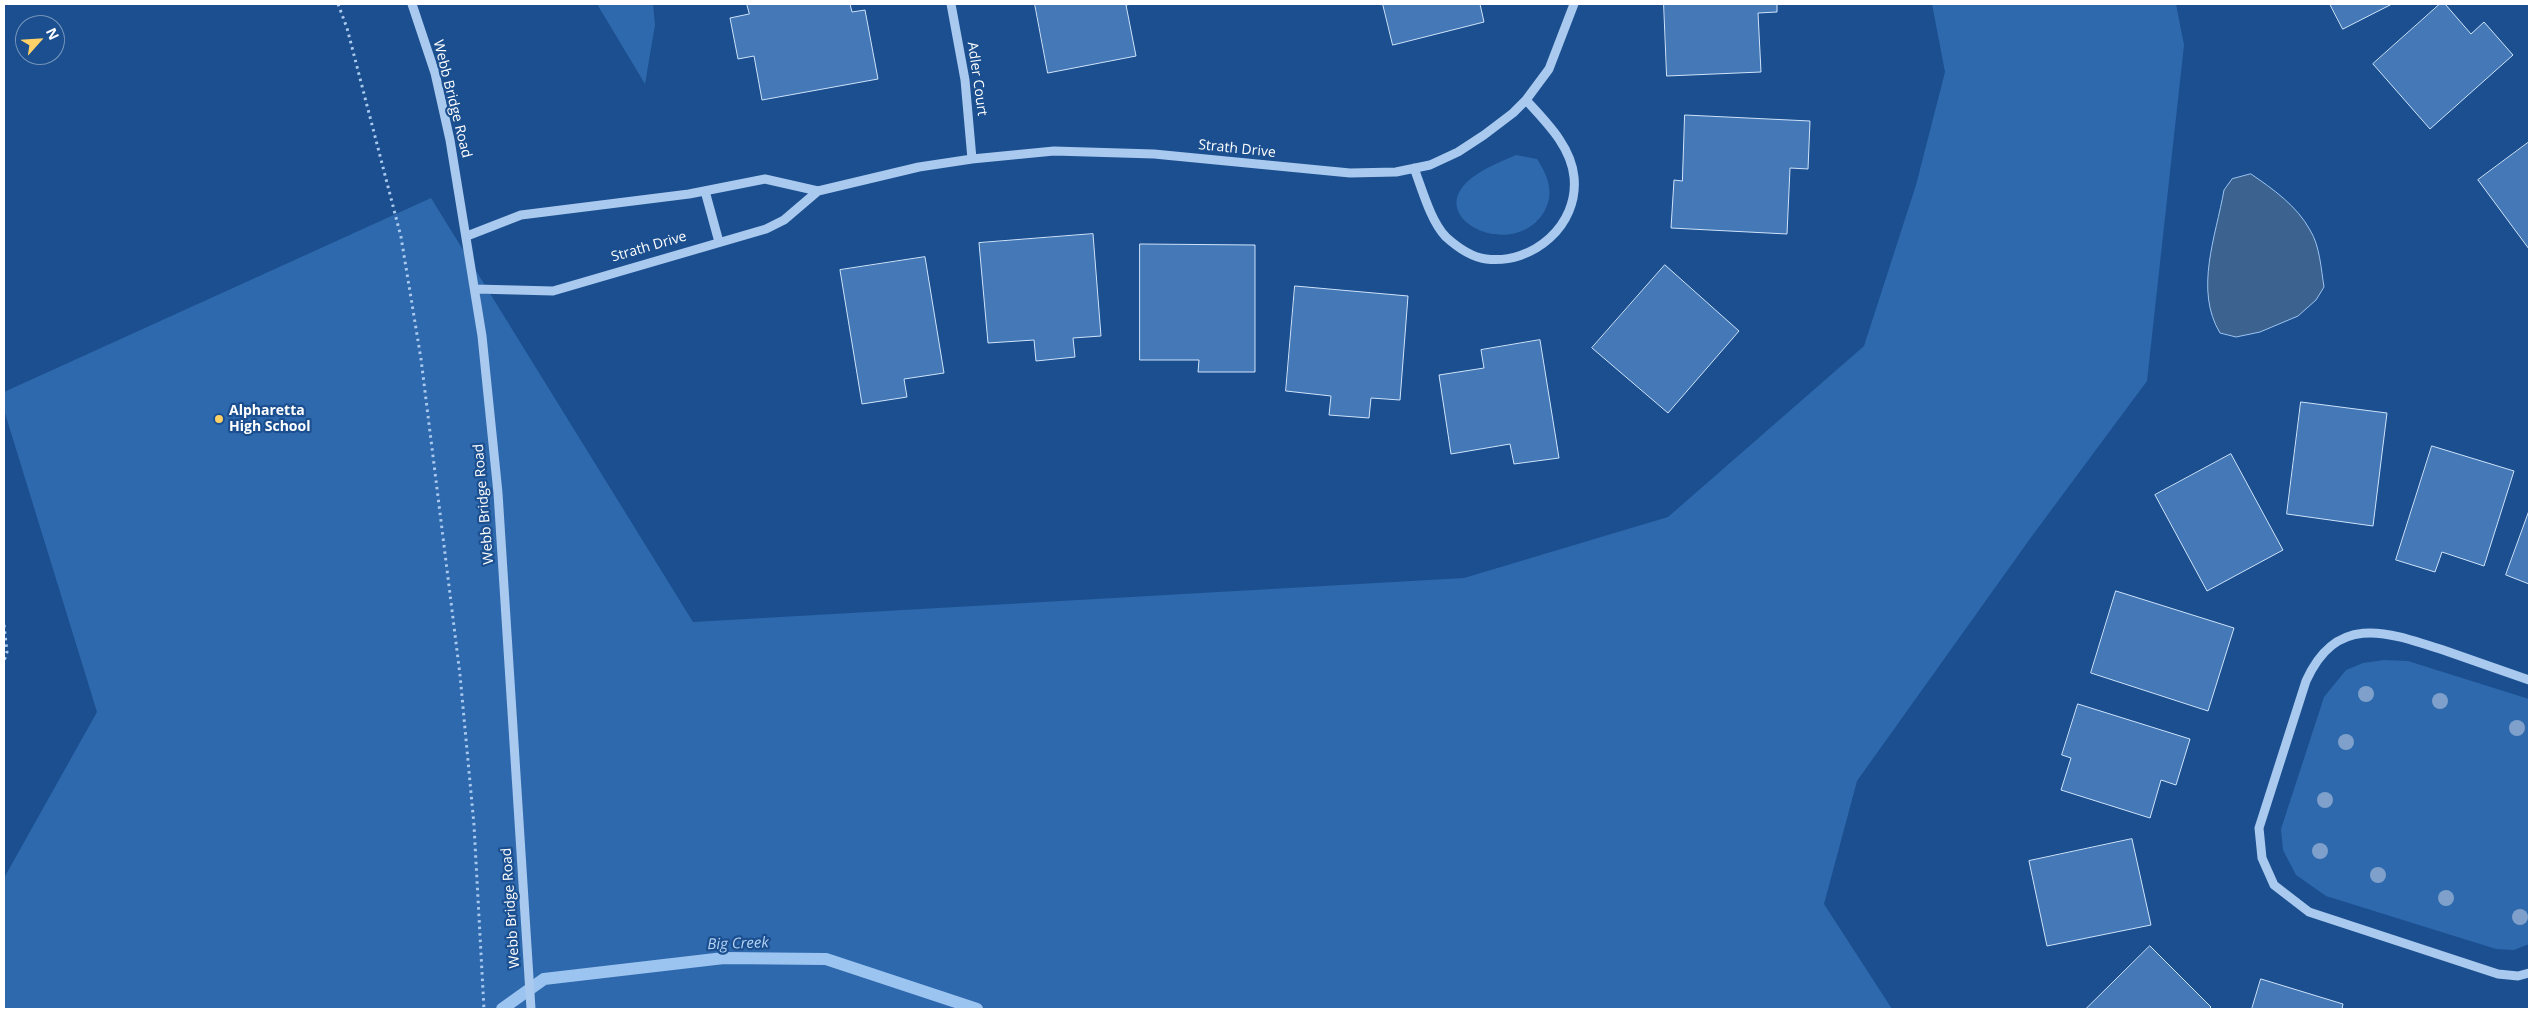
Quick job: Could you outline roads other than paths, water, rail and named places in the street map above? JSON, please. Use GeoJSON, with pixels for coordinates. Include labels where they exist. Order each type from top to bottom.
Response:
{"type":"FeatureCollection","features":[{"type":"Feature","properties":{"kind":"street","name":"Webb Bridge Road"},"geometry":{"type":"LineString","coordinates":[[412,4],[435,73],[450,140],[476,289],[498,493],[531,1009]]}},
{"type":"Feature","properties":{"kind":"street","name":"Adler Court"},"geometry":{"type":"LineString","coordinates":[[951,4],[964,80],[972,159]]}},
{"type":"Feature","properties":{"kind":"street","name":"Strath Drive"},"geometry":{"type":"LineString","coordinates":[[468,236],[520,215],[705,191],[765,179],[818,191],[919,167],[972,159],[1054,151],[1154,154],[1350,173],[1396,172],[1430,165],[1458,152],[1513,113],[1526,100],[1549,69],[1574,4]]}},
{"type":"Feature","properties":{"kind":"street"},"geometry":{"type":"LineString","coordinates":[[1414,168],[1429,208],[1445,235],[1464,251],[1485,259],[1505,259],[1526,254],[1546,242],[1560,228],[1569,211],[1574,176],[1560,140],[1526,100]]}},
{"type":"Feature","properties":{"kind":"street"},"geometry":{"type":"LineString","coordinates":[[705,191],[719,242]]}},
{"type":"Feature","properties":{"kind":"street","name":"Strath Drive"},"geometry":{"type":"LineString","coordinates":[[476,289],[553,290],[757,232],[784,220],[818,191]]}},
{"type":"Feature","properties":{"kind":"street"},"geometry":{"type":"LineString","coordinates":[[2529,680],[2408,638],[2383,632],[2358,633],[2341,639],[2314,664],[2306,682],[2259,828],[2262,858],[2274,885],[2309,912],[2498,974],[2518,976],[2529,973]]}},
{"type":"Feature","properties":{"kind":"waterway","name":"Big Creek"},"geometry":{"type":"LineString","coordinates":[[502,1009],[544,979],[724,958],[826,959],[977,1009]]}},
{"type":"Feature","properties":{"kind":"place","name":"Alpharetta High School"},"geometry":{"type":"Point","coordinates":[219,419]}}]}
